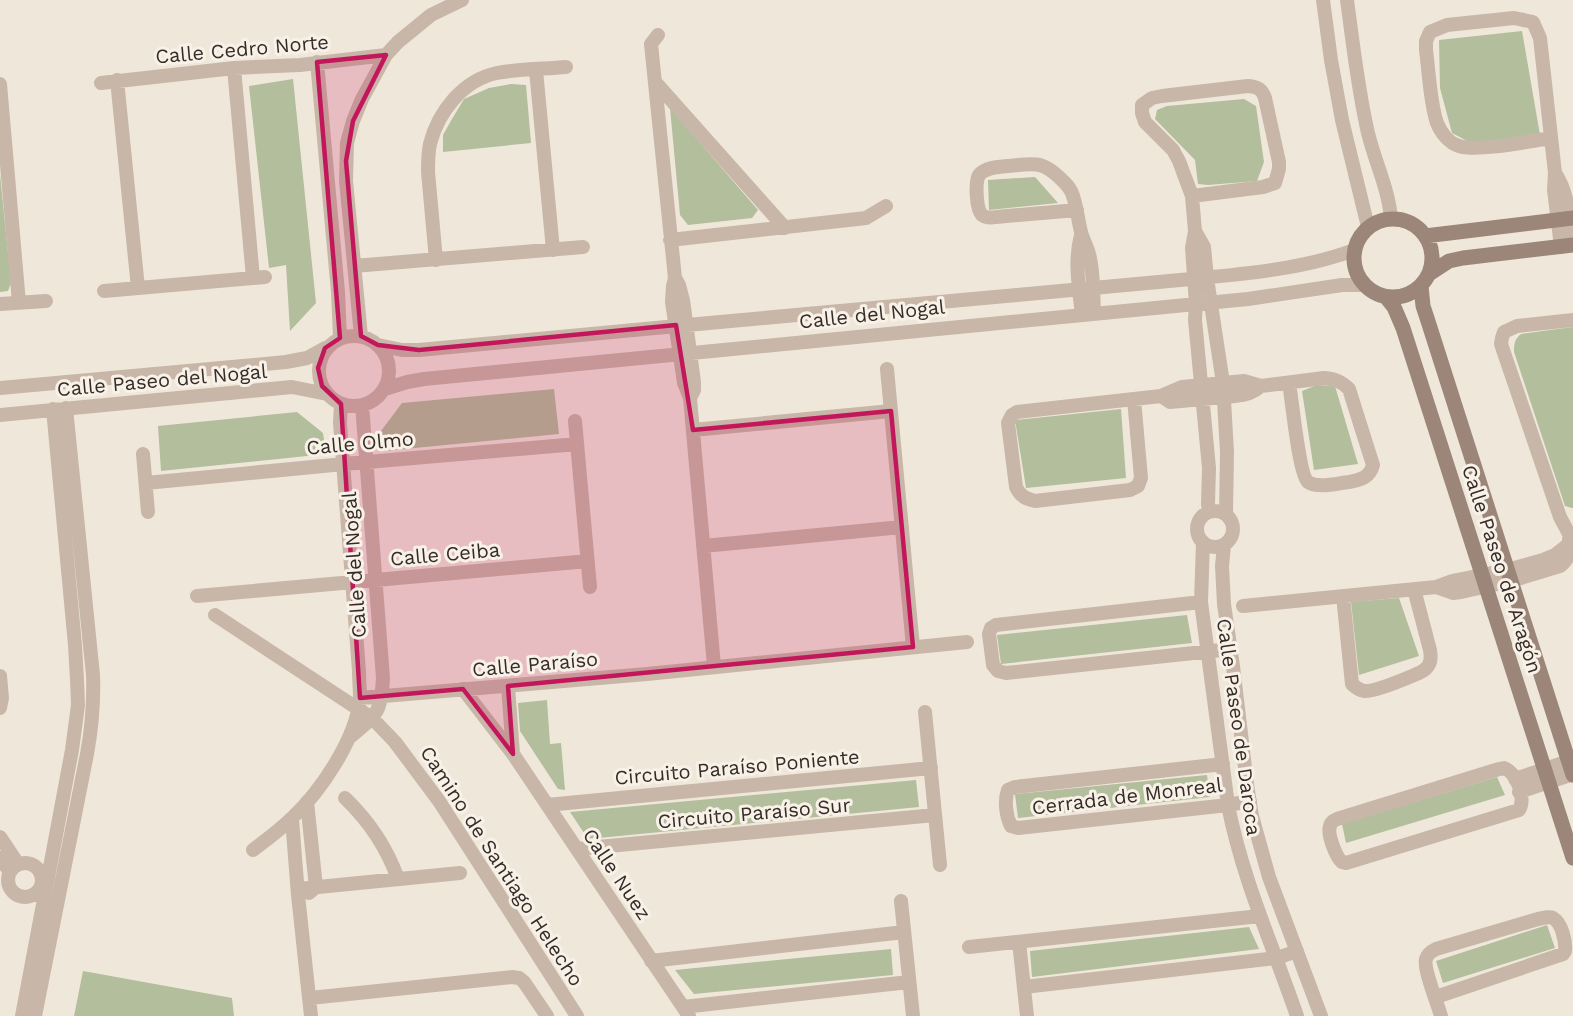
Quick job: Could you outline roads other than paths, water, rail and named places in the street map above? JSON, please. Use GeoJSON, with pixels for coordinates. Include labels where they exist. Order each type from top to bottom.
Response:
{"type":"FeatureCollection","features":[{"type":"Feature","properties":{"kind":"street"},"geometry":{"type":"LineString","coordinates":[[361,336],[345,181],[347,143],[353,122],[362,99],[386,55],[431,15],[462,0]]}},
{"type":"Feature","properties":{"kind":"street"},"geometry":{"type":"LineString","coordinates":[[1323,0],[1342,120],[1368,227]]}},
{"type":"Feature","properties":{"kind":"street"},"geometry":{"type":"LineString","coordinates":[[1347,0],[1368,133],[1390,204],[1391,219]]}},
{"type":"Feature","properties":{"kind":"street"},"geometry":{"type":"LineString","coordinates":[[1425,280],[1432,261],[1431,248],[1425,236],[1416,226],[1404,220],[1379,221],[1368,227],[1359,237],[1354,250],[1353,263],[1357,275],[1374,293],[1386,297],[1398,297],[1410,293],[1449,261],[1569,246],[1564,188],[1555,173],[1540,38],[1533,22],[1514,18],[1503,19],[1447,25],[1430,32],[1426,41],[1426,50],[1433,106],[1442,133],[1449,140],[1458,146],[1479,147],[1551,138]]}},
{"type":"Feature","properties":{"kind":"street"},"geometry":{"type":"LineString","coordinates":[[658,35],[651,44],[670,240],[675,278],[682,292],[684,383],[690,398],[714,666]]}},
{"type":"Feature","properties":{"kind":"street","name":"Calle Cedro Norte"},"geometry":{"type":"LineString","coordinates":[[101,83],[234,68],[300,65],[386,55]]}},
{"type":"Feature","properties":{"kind":"street"},"geometry":{"type":"LineString","coordinates":[[317,62],[338,292],[340,338]]}},
{"type":"Feature","properties":{"kind":"street"},"geometry":{"type":"LineString","coordinates":[[436,260],[428,158],[435,128],[444,111],[467,87],[497,73],[566,67]]}},
{"type":"Feature","properties":{"kind":"street"},"geometry":{"type":"LineString","coordinates":[[104,291],[259,277],[234,68]]}},
{"type":"Feature","properties":{"kind":"street"},"geometry":{"type":"LineString","coordinates":[[536,70],[553,250]]}},
{"type":"Feature","properties":{"kind":"street"},"geometry":{"type":"LineString","coordinates":[[117,80],[138,288]]}},
{"type":"Feature","properties":{"kind":"street"},"geometry":{"type":"LineString","coordinates":[[656,83],[785,228]]}},
{"type":"Feature","properties":{"kind":"street"},"geometry":{"type":"LineString","coordinates":[[0,84],[20,303]]}},
{"type":"Feature","properties":{"kind":"street"},"geometry":{"type":"LineString","coordinates":[[1191,196],[1263,187],[1275,183],[1280,170],[1279,162],[1263,92],[1259,88],[1248,86],[1162,96],[1152,98],[1142,105],[1145,122],[1173,150],[1179,161],[1191,196],[1195,231],[1204,247],[1195,320],[1209,468],[1209,512]]}},
{"type":"Feature","properties":{"kind":"street"},"geometry":{"type":"LineString","coordinates":[[1077,210],[986,217],[979,210],[976,183],[981,173],[988,169],[1039,164],[1051,170],[1070,189],[1077,210],[1082,235],[1089,253],[1086,290],[1088,314]]}},
{"type":"Feature","properties":{"kind":"street"},"geometry":{"type":"LineString","coordinates":[[670,240],[866,218],[886,206]]}},
{"type":"Feature","properties":{"kind":"street"},"geometry":{"type":"LineString","coordinates":[[1425,236],[1566,219]]}},
{"type":"Feature","properties":{"kind":"street"},"geometry":{"type":"LineString","coordinates":[[354,266],[583,247]]}},
{"type":"Feature","properties":{"kind":"street","name":"Calle del Nogal"},"geometry":{"type":"LineString","coordinates":[[378,345],[402,350],[419,350],[1086,290],[1309,263],[1354,250]]}},
{"type":"Feature","properties":{"kind":"street"},"geometry":{"type":"LineString","coordinates":[[1200,278],[1210,302],[1223,390],[1227,452],[1226,515]]}},
{"type":"Feature","properties":{"kind":"street","name":"Calle Paseo de Aragón"},"geometry":{"type":"LineString","coordinates":[[1425,280],[1423,306],[1572,770]]}},
{"type":"Feature","properties":{"kind":"street","name":"Calle del Nogal"},"geometry":{"type":"LineString","coordinates":[[385,389],[424,379],[1248,299],[1342,285],[1364,285]]}},
{"type":"Feature","properties":{"kind":"street","name":"Calle Paseo de Aragón"},"geometry":{"type":"LineString","coordinates":[[1386,297],[1394,307],[1403,328],[1573,858]]}},
{"type":"Feature","properties":{"kind":"street"},"geometry":{"type":"LineString","coordinates":[[0,304],[46,301]]}},
{"type":"Feature","properties":{"kind":"street"},"geometry":{"type":"LineString","coordinates":[[1243,606],[1436,587],[1452,581],[1484,581],[1560,566],[1565,562],[1570,555],[1570,534],[1560,517],[1502,344],[1502,338],[1504,332],[1517,326],[1573,320]]}},
{"type":"Feature","properties":{"kind":"street"},"geometry":{"type":"LineString","coordinates":[[350,335],[361,336],[372,340],[385,355],[388,377],[385,389],[379,397],[362,405],[348,406],[327,394],[322,386],[318,368],[325,348],[340,338],[350,335]]}},
{"type":"Feature","properties":{"kind":"street","name":"Calle Paseo del Nogal"},"geometry":{"type":"LineString","coordinates":[[0,388],[286,362],[307,358],[325,348]]}},
{"type":"Feature","properties":{"kind":"street"},"geometry":{"type":"LineString","coordinates":[[887,369],[913,647]]}},
{"type":"Feature","properties":{"kind":"street"},"geometry":{"type":"LineString","coordinates":[[1134,399],[1141,478],[1138,486],[1130,490],[1035,501],[1018,493],[1008,423],[1012,415],[1023,410],[1161,396],[1182,387],[1202,392],[1223,390],[1245,395],[1256,391],[1261,386],[1333,378],[1349,389],[1373,465],[1368,476],[1354,481],[1322,485],[1314,485],[1304,478],[1290,383]]}},
{"type":"Feature","properties":{"kind":"street","name":"Calle Paseo del Nogal"},"geometry":{"type":"LineString","coordinates":[[0,415],[292,387],[327,394]]}},
{"type":"Feature","properties":{"kind":"street","name":"Calle del Nogal"},"geometry":{"type":"LineString","coordinates":[[341,404],[340,423],[359,671],[359,704]]}},
{"type":"Feature","properties":{"kind":"street","name":"Calle del Nogal"},"geometry":{"type":"LineString","coordinates":[[362,405],[382,669],[382,696],[376,714],[372,718]]}},
{"type":"Feature","properties":{"kind":"street"},"geometry":{"type":"LineString","coordinates":[[35,1016],[71,838],[92,726],[94,702],[93,675],[79,606],[60,409]]}},
{"type":"Feature","properties":{"kind":"street"},"geometry":{"type":"LineString","coordinates":[[693,430],[891,411]]}},
{"type":"Feature","properties":{"kind":"street"},"geometry":{"type":"LineString","coordinates":[[575,421],[590,586]]}},
{"type":"Feature","properties":{"kind":"street","name":"Calle Olmo"},"geometry":{"type":"LineString","coordinates":[[146,483],[577,444]]}},
{"type":"Feature","properties":{"kind":"street"},"geometry":{"type":"LineString","coordinates":[[144,454],[148,512]]}},
{"type":"Feature","properties":{"kind":"street"},"geometry":{"type":"LineString","coordinates":[[1209,512],[1221,512],[1226,515],[1233,525],[1232,536],[1224,545],[1213,547],[1203,542],[1199,537],[1200,520],[1209,512]]}},
{"type":"Feature","properties":{"kind":"street"},"geometry":{"type":"LineString","coordinates":[[703,546],[902,527]]}},
{"type":"Feature","properties":{"kind":"street","name":"Calle Paseo de Daroca"},"geometry":{"type":"LineString","coordinates":[[1203,542],[1202,602],[1228,805],[1243,868],[1297,1016]]}},
{"type":"Feature","properties":{"kind":"street","name":"Calle Paseo de Daroca"},"geometry":{"type":"LineString","coordinates":[[1224,545],[1222,566],[1224,604],[1250,801],[1264,862],[1321,1016]]}},
{"type":"Feature","properties":{"kind":"street","name":"Calle Ceiba"},"geometry":{"type":"LineString","coordinates":[[198,596],[588,561]]}},
{"type":"Feature","properties":{"kind":"street"},"geometry":{"type":"LineString","coordinates":[[1342,596],[1352,684],[1363,691],[1372,690],[1419,673],[1430,665],[1432,659],[1414,589]]}},
{"type":"Feature","properties":{"kind":"street"},"geometry":{"type":"LineString","coordinates":[[1202,602],[996,625],[991,628],[989,634],[993,665],[998,671],[1006,673],[1230,649]]}},
{"type":"Feature","properties":{"kind":"street"},"geometry":{"type":"LineString","coordinates":[[22,1016],[72,750],[78,705],[75,645],[79,606]]}},
{"type":"Feature","properties":{"kind":"street","name":"Camino de Santiago Helecho"},"geometry":{"type":"LineString","coordinates":[[215,615],[359,704],[406,755],[439,801],[577,1016]]}},
{"type":"Feature","properties":{"kind":"street","name":"Calle Paraíso"},"geometry":{"type":"LineString","coordinates":[[359,704],[382,696],[647,674],[967,642]]}},
{"type":"Feature","properties":{"kind":"street"},"geometry":{"type":"LineString","coordinates":[[0,676],[2,698],[0,708]]}},
{"type":"Feature","properties":{"kind":"street","name":"Calle Nuez"},"geometry":{"type":"LineString","coordinates":[[507,686],[513,754]]}},
{"type":"Feature","properties":{"kind":"street","name":"Calle Nuez"},"geometry":{"type":"LineString","coordinates":[[463,689],[513,754],[686,1012]]}},
{"type":"Feature","properties":{"kind":"street"},"geometry":{"type":"LineString","coordinates":[[252,850],[292,819],[324,780],[349,738],[359,704]]}},
{"type":"Feature","properties":{"kind":"street"},"geometry":{"type":"LineString","coordinates":[[925,712],[940,865]]}},
{"type":"Feature","properties":{"kind":"street"},"geometry":{"type":"LineString","coordinates":[[349,738],[372,718]]}},
{"type":"Feature","properties":{"kind":"street","name":"Cerrada de Monreal"},"geometry":{"type":"LineString","coordinates":[[1223,764],[1015,787],[1008,790],[1005,797],[1008,820],[1011,826],[1018,828],[1250,801]]}},
{"type":"Feature","properties":{"kind":"street","name":"Circuito Paraíso Poniente"},"geometry":{"type":"LineString","coordinates":[[547,805],[931,768]]}},
{"type":"Feature","properties":{"kind":"street"},"geometry":{"type":"LineString","coordinates":[[1499,769],[1512,772],[1517,785],[1522,804],[1514,812],[1346,863],[1337,856],[1329,834],[1330,825],[1337,819],[1499,769]]}},
{"type":"Feature","properties":{"kind":"street"},"geometry":{"type":"LineString","coordinates":[[1517,785],[1572,770]]}},
{"type":"Feature","properties":{"kind":"street"},"geometry":{"type":"LineString","coordinates":[[345,798],[357,810],[385,848],[398,879]]}},
{"type":"Feature","properties":{"kind":"street"},"geometry":{"type":"LineString","coordinates":[[307,802],[316,888]]}},
{"type":"Feature","properties":{"kind":"street","name":"Circuito Paraíso Sur"},"geometry":{"type":"LineString","coordinates":[[577,849],[935,815]]}},
{"type":"Feature","properties":{"kind":"street"},"geometry":{"type":"LineString","coordinates":[[292,819],[311,1016]]}},
{"type":"Feature","properties":{"kind":"street"},"geometry":{"type":"LineString","coordinates":[[0,837],[10,879]]}},
{"type":"Feature","properties":{"kind":"street"},"geometry":{"type":"LineString","coordinates":[[34,866],[71,838]]}},
{"type":"Feature","properties":{"kind":"street"},"geometry":{"type":"LineString","coordinates":[[0,858],[10,879],[21,897],[33,895],[38,891],[42,881],[39,870],[29,864],[10,879],[0,901]]}},
{"type":"Feature","properties":{"kind":"street"},"geometry":{"type":"LineString","coordinates":[[1243,868],[1264,862]]}},
{"type":"Feature","properties":{"kind":"street"},"geometry":{"type":"LineString","coordinates":[[299,895],[316,888],[460,873]]}},
{"type":"Feature","properties":{"kind":"street"},"geometry":{"type":"LineString","coordinates":[[33,895],[52,935]]}},
{"type":"Feature","properties":{"kind":"street"},"geometry":{"type":"LineString","coordinates":[[901,901],[913,1016]]}},
{"type":"Feature","properties":{"kind":"street"},"geometry":{"type":"LineString","coordinates":[[969,947],[1260,916]]}},
{"type":"Feature","properties":{"kind":"street"},"geometry":{"type":"LineString","coordinates":[[1436,997],[1558,956],[1565,951],[1568,932],[1554,918],[1545,917],[1436,949],[1426,957],[1425,962],[1436,997],[1442,1016]]}},
{"type":"Feature","properties":{"kind":"street"},"geometry":{"type":"LineString","coordinates":[[651,961],[904,932]]}},
{"type":"Feature","properties":{"kind":"street"},"geometry":{"type":"LineString","coordinates":[[1019,942],[1027,1016]]}},
{"type":"Feature","properties":{"kind":"street"},"geometry":{"type":"LineString","coordinates":[[1024,987],[1277,958],[1297,951]]}},
{"type":"Feature","properties":{"kind":"street"},"geometry":{"type":"LineString","coordinates":[[310,998],[512,977],[524,982],[547,1016]]}},
{"type":"Feature","properties":{"kind":"street"},"geometry":{"type":"LineString","coordinates":[[686,1012],[909,982]]}}]}
